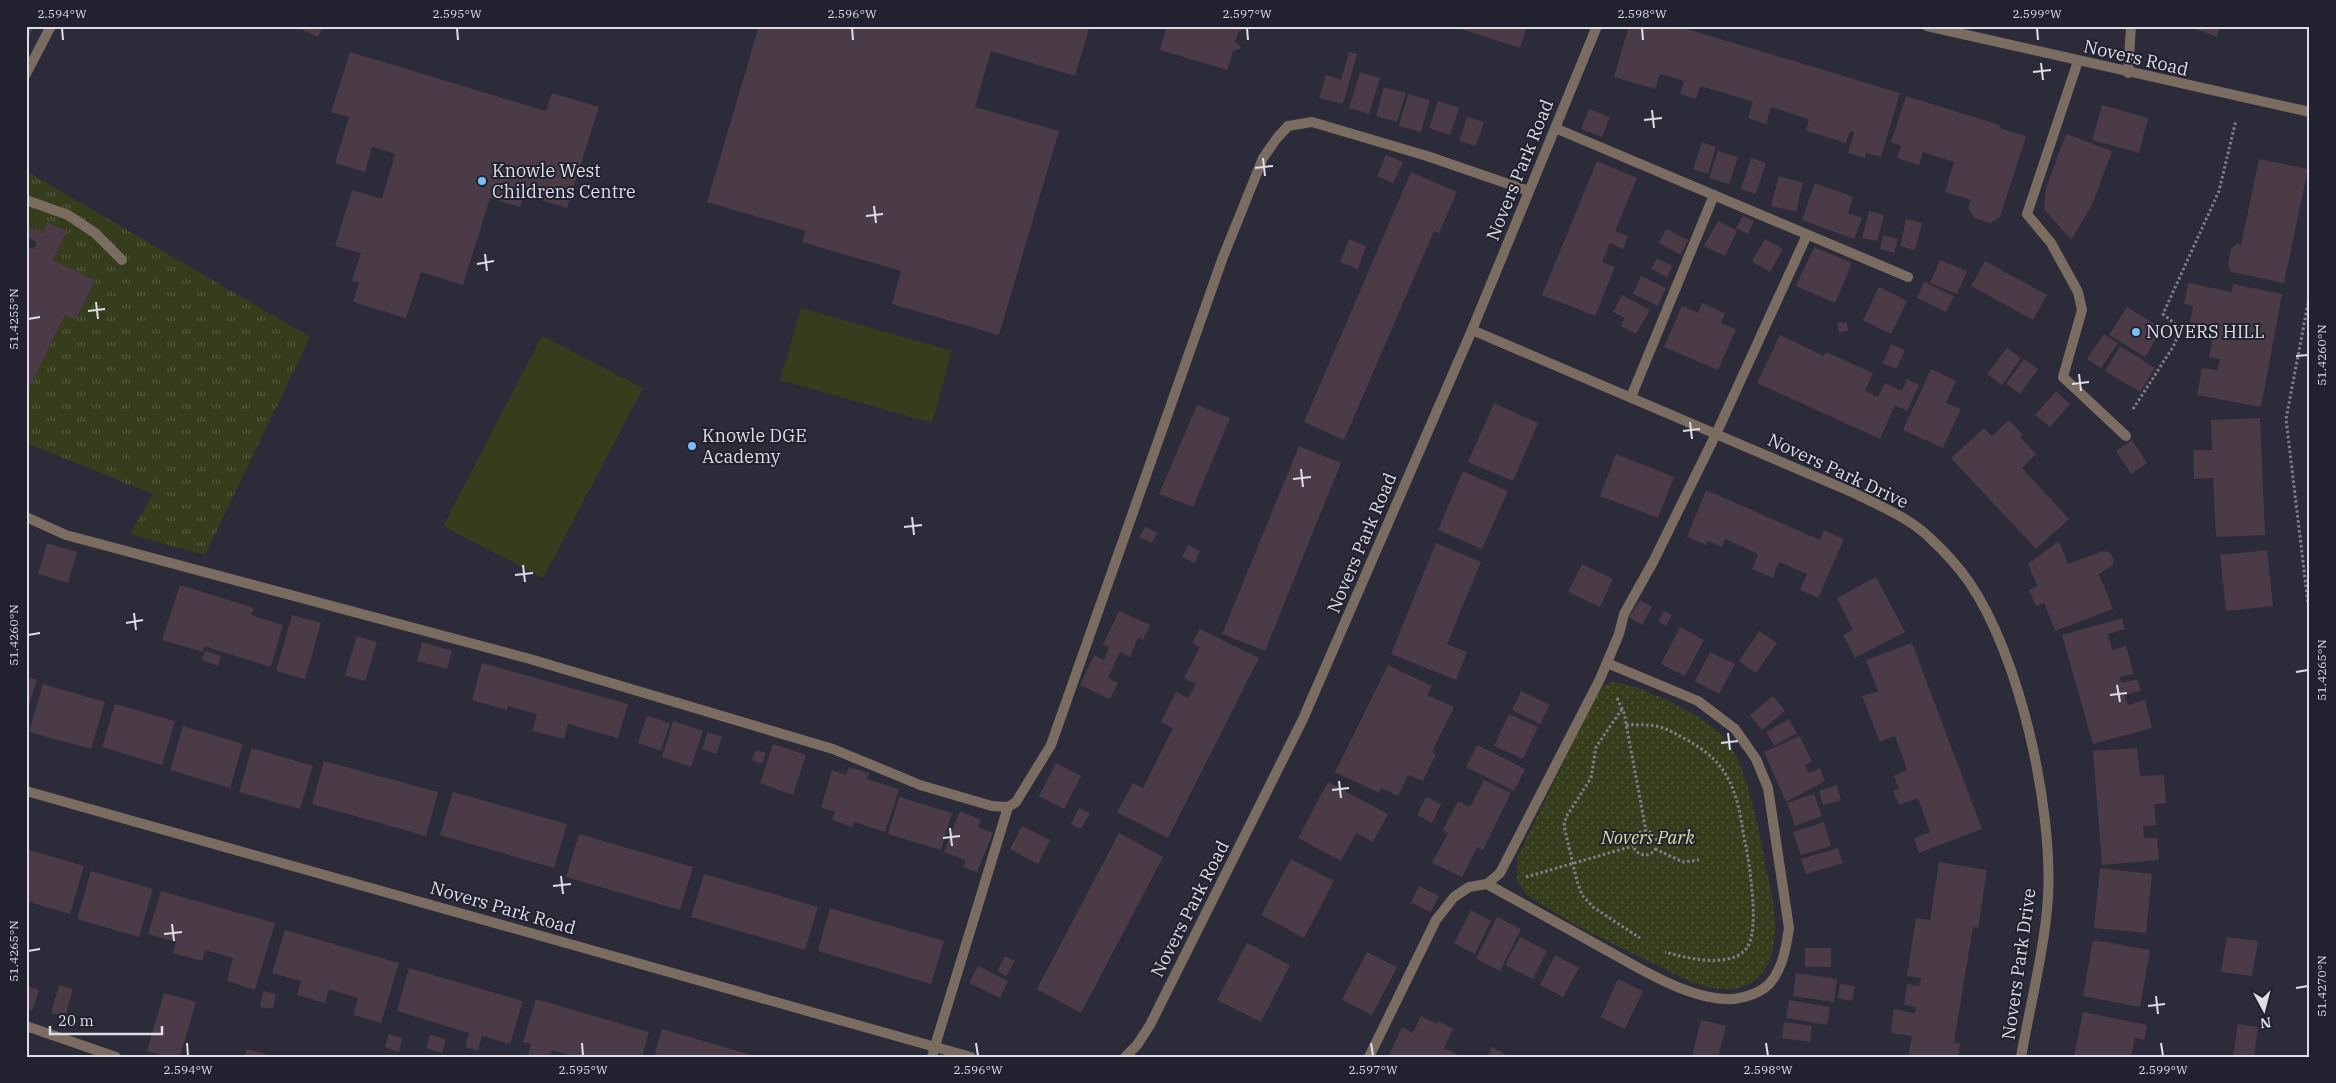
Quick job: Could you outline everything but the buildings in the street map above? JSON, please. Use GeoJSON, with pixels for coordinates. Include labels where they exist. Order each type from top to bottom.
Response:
{"type":"FeatureCollection","features":[{"type":"Feature","properties":{"kind":"street"},"geometry":{"type":"LineString","coordinates":[[26,74],[51,26]]}},
{"type":"Feature","properties":{"kind":"street","name":"Novers Park Road"},"geometry":{"type":"LineString","coordinates":[[1125,1057],[1137,1045],[1150,1025],[1303,719],[1472,330],[1597,26]]}},
{"type":"Feature","properties":{"kind":"street","name":"Novers Road"},"geometry":{"type":"LineString","coordinates":[[1927,26],[2128,73],[2310,112]]}},
{"type":"Feature","properties":{"kind":"street"},"geometry":{"type":"LineString","coordinates":[[2128,73],[2131,26]]}},
{"type":"Feature","properties":{"kind":"street"},"geometry":{"type":"LineString","coordinates":[[2078,61],[2027,214],[2051,243],[2078,292],[2082,310],[2063,376],[2123,433]]}},
{"type":"Feature","properties":{"kind":"street"},"geometry":{"type":"LineString","coordinates":[[26,517],[66,534],[577,673],[833,749],[920,785],[992,806],[1008,807],[1016,802],[1050,745],[1223,257],[1263,158],[1277,138],[1288,126],[1312,122],[1427,156],[1529,191]]}},
{"type":"Feature","properties":{"kind":"street"},"geometry":{"type":"LineString","coordinates":[[1555,128],[1908,277]]}},
{"type":"Feature","properties":{"kind":"street"},"geometry":{"type":"LineString","coordinates":[[1632,397],[1714,195]]}},
{"type":"Feature","properties":{"kind":"street"},"geometry":{"type":"LineString","coordinates":[[26,200],[68,215],[95,233],[122,260]]}},
{"type":"Feature","properties":{"kind":"street"},"geometry":{"type":"LineString","coordinates":[[1489,885],[1500,873],[1600,679],[1624,614],[1653,562],[1716,434],[1807,235]]}},
{"type":"Feature","properties":{"kind":"street","name":"Novers Park Drive"},"geometry":{"type":"LineString","coordinates":[[1472,330],[1854,492],[1909,522],[1930,538],[1949,557],[1969,582],[1991,622],[2023,710],[2040,786],[2047,844],[2048,896],[2021,1057]]}},
{"type":"Feature","properties":{"kind":"street"},"geometry":{"type":"LineString","coordinates":[[1369,1057],[1436,920],[1454,897],[1469,887],[1489,885],[1665,982],[1690,990],[1727,1000],[1747,996],[1763,989],[1775,976],[1786,949],[1789,928],[1768,788],[1756,759],[1735,729],[1698,701],[1607,663]]}},
{"type":"Feature","properties":{"kind":"street","name":"Novers Park Road"},"geometry":{"type":"LineString","coordinates":[[26,791],[933,1052],[971,1057]]}},
{"type":"Feature","properties":{"kind":"street"},"geometry":{"type":"LineString","coordinates":[[933,1052],[1008,807]]}},
{"type":"Feature","properties":{"kind":"street"},"geometry":{"type":"LineString","coordinates":[[26,1026],[116,1057]]}},
{"type":"Feature","properties":{"kind":"path"},"geometry":{"type":"LineString","coordinates":[[2123,433],[2181,329],[2163,314],[2219,190],[2242,98]]}},
{"type":"Feature","properties":{"kind":"path"},"geometry":{"type":"LineString","coordinates":[[2309,612],[2286,419],[2310,293]]}},
{"type":"Feature","properties":{"kind":"path"},"geometry":{"type":"LineString","coordinates":[[1600,679],[1618,699],[1622,709],[1646,831]]}},
{"type":"Feature","properties":{"kind":"path"},"geometry":{"type":"LineString","coordinates":[[1622,709],[1596,747],[1588,784],[1565,820],[1564,830],[1578,886],[1587,902],[1643,939]]}},
{"type":"Feature","properties":{"kind":"path"},"geometry":{"type":"LineString","coordinates":[[1626,725],[1662,726],[1701,748],[1717,761],[1736,794],[1751,876],[1752,930],[1749,944],[1742,953],[1723,960],[1690,959],[1658,948]]}},
{"type":"Feature","properties":{"kind":"path"},"geometry":{"type":"LineString","coordinates":[[1646,831],[1653,833],[1657,840],[1655,849],[1652,853],[1645,856],[1638,853],[1633,846],[1634,839],[1638,833],[1646,831]]}},
{"type":"Feature","properties":{"kind":"path"},"geometry":{"type":"LineString","coordinates":[[1489,885],[1633,846]]}},
{"type":"Feature","properties":{"kind":"path"},"geometry":{"type":"LineString","coordinates":[[1655,849],[1682,862],[1699,860]]}},
{"type":"Feature","properties":{"kind":"green space"},"geometry":{"type":"Polygon","coordinates":[[[26,171],[310,337],[205,555],[130,534],[153,494],[26,443],[26,395],[65,315],[76,320],[95,280],[53,260],[66,231],[48,222],[42,233],[26,225],[26,171]]]}},
{"type":"Feature","properties":{"kind":"green space"},"geometry":{"type":"Polygon","coordinates":[[[801,308],[952,351],[932,423],[780,380],[801,308]]]}},
{"type":"Feature","properties":{"kind":"green space"},"geometry":{"type":"Polygon","coordinates":[[[542,336],[643,388],[543,578],[443,526],[542,336]]]}},
{"type":"Feature","properties":{"kind":"green space","name":"Novers Park"},"geometry":{"type":"Polygon","coordinates":[[[1612,682],[1639,688],[1672,703],[1704,721],[1725,738],[1739,763],[1750,795],[1758,828],[1775,915],[1775,935],[1772,953],[1766,968],[1758,978],[1747,985],[1735,989],[1721,989],[1689,981],[1577,926],[1527,895],[1517,881],[1518,856],[1597,693],[1603,686],[1612,682]]]}},
{"type":"Feature","properties":{"kind":"place","name":"Knowle West Childrens Centre"},"geometry":{"type":"Point","coordinates":[482,181]}},
{"type":"Feature","properties":{"kind":"place","name":"NOVERS HILL"},"geometry":{"type":"Point","coordinates":[2136,332]}},
{"type":"Feature","properties":{"kind":"place","name":"Knowle DGE Academy"},"geometry":{"type":"Point","coordinates":[692,446]}}]}
